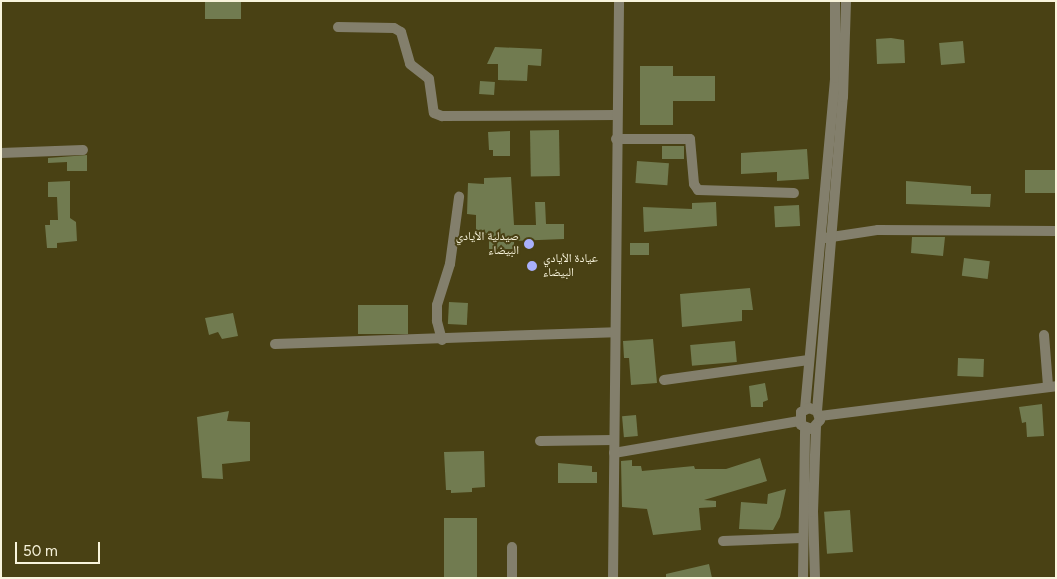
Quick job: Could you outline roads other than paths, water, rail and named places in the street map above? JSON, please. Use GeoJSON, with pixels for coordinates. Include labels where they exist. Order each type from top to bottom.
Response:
{"type":"FeatureCollection","features":[{"type":"Feature","properties":{"kind":"street"},"geometry":{"type":"LineString","coordinates":[[613,578],[616,115],[619,1]]}},
{"type":"Feature","properties":{"kind":"street"},"geometry":{"type":"LineString","coordinates":[[815,578],[816,427],[835,78],[834,1]]}},
{"type":"Feature","properties":{"kind":"street"},"geometry":{"type":"LineString","coordinates":[[803,578],[801,538],[802,424],[826,238],[848,35],[846,1]]}},
{"type":"Feature","properties":{"kind":"street"},"geometry":{"type":"LineString","coordinates":[[338,27],[394,28],[401,32],[410,64],[429,79],[434,113],[442,116],[616,115]]}},
{"type":"Feature","properties":{"kind":"street"},"geometry":{"type":"LineString","coordinates":[[616,139],[690,139],[694,184],[698,190],[794,193]]}},
{"type":"Feature","properties":{"kind":"street"},"geometry":{"type":"LineString","coordinates":[[1,153],[83,150]]}},
{"type":"Feature","properties":{"kind":"street"},"geometry":{"type":"LineString","coordinates":[[442,340],[437,321],[437,304],[450,264],[458,197]]}},
{"type":"Feature","properties":{"kind":"street"},"geometry":{"type":"LineString","coordinates":[[826,238],[878,230],[1056,231]]}},
{"type":"Feature","properties":{"kind":"street"},"geometry":{"type":"LineString","coordinates":[[276,344],[442,340],[615,332]]}},
{"type":"Feature","properties":{"kind":"street"},"geometry":{"type":"LineString","coordinates":[[805,409],[818,413],[1052,386],[1044,335]]}},
{"type":"Feature","properties":{"kind":"street"},"geometry":{"type":"LineString","coordinates":[[664,380],[809,360]]}},
{"type":"Feature","properties":{"kind":"street"},"geometry":{"type":"LineString","coordinates":[[614,454],[802,424],[816,427]]}},
{"type":"Feature","properties":{"kind":"street"},"geometry":{"type":"LineString","coordinates":[[540,441],[613,440]]}},
{"type":"Feature","properties":{"kind":"street"},"geometry":{"type":"LineString","coordinates":[[723,541],[801,538]]}},
{"type":"Feature","properties":{"kind":"street"},"geometry":{"type":"LineString","coordinates":[[512,547],[512,578]]}},
{"type":"Feature","properties":{"kind":"street"},"geometry":{"type":"LineString","coordinates":[[802,566],[814,565]]}},
{"type":"Feature","properties":{"kind":"place","name":"صيدلية الأيادي البيضاء"},"geometry":{"type":"Point","coordinates":[529,244]}},
{"type":"Feature","properties":{"kind":"place","name":"عيادة الأيادي البيضاء"},"geometry":{"type":"Point","coordinates":[532,266]}}]}
